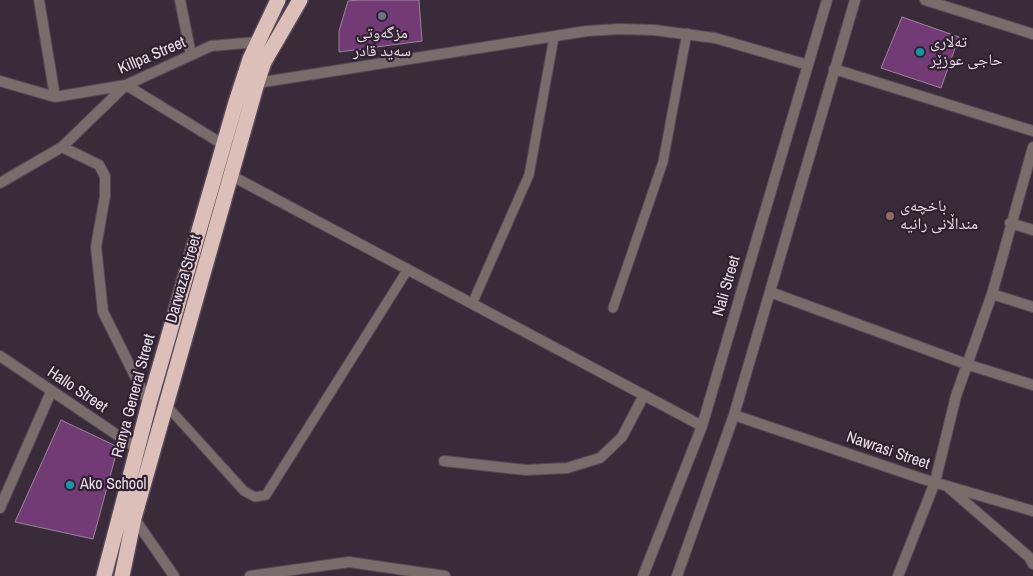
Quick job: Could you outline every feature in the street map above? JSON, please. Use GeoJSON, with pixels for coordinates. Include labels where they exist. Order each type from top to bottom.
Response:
{"type":"FeatureCollection","features":[{"type":"Feature","properties":{"kind":"highway","name":"Ranya General Street"},"geometry":{"type":"LineString","coordinates":[[104,576],[149,404],[244,76],[257,42],[278,0]]}},
{"type":"Feature","properties":{"kind":"highway","name":"Darwaza Street"},"geometry":{"type":"LineString","coordinates":[[122,576],[134,518],[257,83],[264,62],[300,0]]}},
{"type":"Feature","properties":{"kind":"street"},"geometry":{"type":"LineString","coordinates":[[39,0],[55,97]]}},
{"type":"Feature","properties":{"kind":"street"},"geometry":{"type":"LineString","coordinates":[[180,0],[191,55]]}},
{"type":"Feature","properties":{"kind":"street","name":"Nali Street"},"geometry":{"type":"LineString","coordinates":[[643,576],[702,426],[827,0]]}},
{"type":"Feature","properties":{"kind":"street"},"geometry":{"type":"LineString","coordinates":[[676,576],[734,415],[855,0]]}},
{"type":"Feature","properties":{"kind":"street"},"geometry":{"type":"LineString","coordinates":[[925,0],[1033,34]]}},
{"type":"Feature","properties":{"kind":"street"},"geometry":{"type":"LineString","coordinates":[[257,83],[554,36],[620,29],[687,33],[715,38],[808,65]]}},
{"type":"Feature","properties":{"kind":"street","name":"Killpa Street"},"geometry":{"type":"LineString","coordinates":[[0,81],[55,97],[126,85],[212,46],[257,42]]}},
{"type":"Feature","properties":{"kind":"street"},"geometry":{"type":"LineString","coordinates":[[834,69],[1033,131]]}},
{"type":"Feature","properties":{"kind":"street"},"geometry":{"type":"LineString","coordinates":[[0,184],[62,147],[126,85],[224,144]]}},
{"type":"Feature","properties":{"kind":"street"},"geometry":{"type":"LineString","coordinates":[[62,147],[99,165],[106,176],[106,196],[96,247],[103,312],[149,404]]}},
{"type":"Feature","properties":{"kind":"street"},"geometry":{"type":"LineString","coordinates":[[898,576],[935,482],[956,396],[969,365],[992,294],[1010,223],[1033,147]]}},
{"type":"Feature","properties":{"kind":"street"},"geometry":{"type":"LineString","coordinates":[[232,176],[702,426]]}},
{"type":"Feature","properties":{"kind":"street"},"geometry":{"type":"LineString","coordinates":[[1010,223],[1033,230]]}},
{"type":"Feature","properties":{"kind":"street"},"geometry":{"type":"LineString","coordinates":[[770,292],[969,365],[1033,385]]}},
{"type":"Feature","properties":{"kind":"street"},"geometry":{"type":"LineString","coordinates":[[992,294],[1033,307]]}},
{"type":"Feature","properties":{"kind":"street","name":"Hallo Street"},"geometry":{"type":"LineString","coordinates":[[0,356],[138,449]]}},
{"type":"Feature","properties":{"kind":"street"},"geometry":{"type":"LineString","coordinates":[[0,508],[51,392]]}},
{"type":"Feature","properties":{"kind":"street"},"geometry":{"type":"LineString","coordinates":[[444,461],[526,470],[567,468],[600,458],[622,437],[644,395]]}},
{"type":"Feature","properties":{"kind":"street","name":"Nawrasi Street"},"geometry":{"type":"LineString","coordinates":[[734,415],[946,486],[1033,511]]}},
{"type":"Feature","properties":{"kind":"street"},"geometry":{"type":"LineString","coordinates":[[946,486],[1029,556],[1033,564]]}},
{"type":"Feature","properties":{"kind":"street"},"geometry":{"type":"LineString","coordinates":[[134,518],[174,576]]}},
{"type":"Feature","properties":{"kind":"street"},"geometry":{"type":"LineString","coordinates":[[250,576],[349,562],[445,576]]}},
{"type":"Feature","properties":{"kind":"lane"},"geometry":{"type":"LineString","coordinates":[[613,308],[663,162],[687,33]]}},
{"type":"Feature","properties":{"kind":"lane"},"geometry":{"type":"LineString","coordinates":[[472,304],[529,175],[554,36]]}},
{"type":"Feature","properties":{"kind":"lane"},"geometry":{"type":"LineString","coordinates":[[166,405],[244,491],[254,497],[266,495],[408,269]]}},
{"type":"Feature","properties":{"kind":"building","name":"مزگەوتی سەید قادر"},"geometry":{"type":"Polygon","coordinates":[[[419,0],[422,41],[339,52],[339,31],[348,1],[419,0]]]}},
{"type":"Feature","properties":{"kind":"building","name":"تەلاری حاجی عوزێر"},"geometry":{"type":"Polygon","coordinates":[[[902,17],[959,37],[941,88],[881,68],[902,17]]]}},
{"type":"Feature","properties":{"kind":"building","name":"Ako School"},"geometry":{"type":"Polygon","coordinates":[[[61,420],[118,447],[93,539],[15,522],[61,420]]]}},
{"type":"Feature","properties":{"kind":"place","name":"مزگەوتی سەید قادر"},"geometry":{"type":"Point","coordinates":[382,16]}},
{"type":"Feature","properties":{"kind":"place","name":"تەلاری حاجی عوزێر"},"geometry":{"type":"Point","coordinates":[920,52]}},
{"type":"Feature","properties":{"kind":"place","name":"باخچەی منداڵانی رانیە"},"geometry":{"type":"Point","coordinates":[890,216]}},
{"type":"Feature","properties":{"kind":"place","name":"Ako School"},"geometry":{"type":"Point","coordinates":[70,485]}}]}
